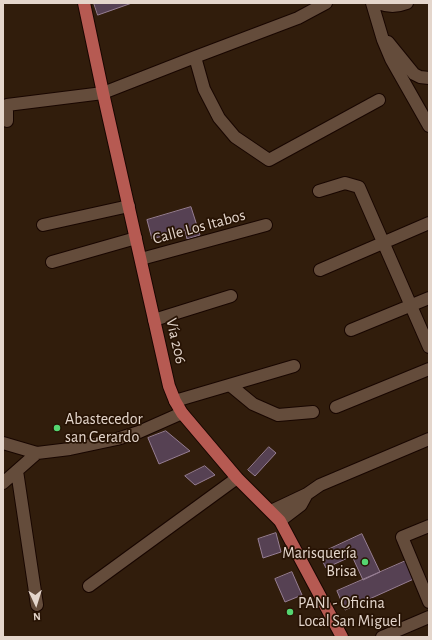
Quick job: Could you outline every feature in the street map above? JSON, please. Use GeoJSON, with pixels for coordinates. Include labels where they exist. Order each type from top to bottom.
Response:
{"type":"FeatureCollection","features":[{"type":"Feature","properties":{"kind":"main road","name":"Vía 206"},"geometry":{"type":"LineString","coordinates":[[84,3],[169,386],[175,401],[182,413],[237,478],[280,521],[342,637]]}},
{"type":"Feature","properties":{"kind":"street"},"geometry":{"type":"LineString","coordinates":[[7,121],[8,105],[103,93],[298,18],[326,3]]}},
{"type":"Feature","properties":{"kind":"street"},"geometry":{"type":"LineString","coordinates":[[372,3],[381,34],[391,60],[429,126]]}},
{"type":"Feature","properties":{"kind":"street"},"geometry":{"type":"LineString","coordinates":[[378,3],[386,6],[400,6],[407,3]]}},
{"type":"Feature","properties":{"kind":"street"},"geometry":{"type":"LineString","coordinates":[[381,34],[414,74],[420,77],[429,78]]}},
{"type":"Feature","properties":{"kind":"street"},"geometry":{"type":"LineString","coordinates":[[195,57],[204,89],[219,118],[235,137],[269,160],[379,100]]}},
{"type":"Feature","properties":{"kind":"street"},"geometry":{"type":"LineString","coordinates":[[318,192],[345,183],[359,187],[429,347]]}},
{"type":"Feature","properties":{"kind":"street"},"geometry":{"type":"LineString","coordinates":[[43,225],[129,206]]}},
{"type":"Feature","properties":{"kind":"street"},"geometry":{"type":"LineString","coordinates":[[320,270],[429,223]]}},
{"type":"Feature","properties":{"kind":"street","name":"Calle Los Itabos"},"geometry":{"type":"LineString","coordinates":[[141,259],[266,225]]}},
{"type":"Feature","properties":{"kind":"street"},"geometry":{"type":"LineString","coordinates":[[52,262],[136,238]]}},
{"type":"Feature","properties":{"kind":"street"},"geometry":{"type":"LineString","coordinates":[[154,320],[231,296]]}},
{"type":"Feature","properties":{"kind":"street"},"geometry":{"type":"LineString","coordinates":[[351,330],[429,298]]}},
{"type":"Feature","properties":{"kind":"street"},"geometry":{"type":"LineString","coordinates":[[175,401],[294,366]]}},
{"type":"Feature","properties":{"kind":"street"},"geometry":{"type":"LineString","coordinates":[[336,407],[429,369]]}},
{"type":"Feature","properties":{"kind":"street"},"geometry":{"type":"LineString","coordinates":[[230,385],[253,404],[278,414],[313,412]]}},
{"type":"Feature","properties":{"kind":"street"},"geometry":{"type":"LineString","coordinates":[[3,443],[37,453],[70,449],[117,439],[139,432],[182,413]]}},
{"type":"Feature","properties":{"kind":"street"},"geometry":{"type":"LineString","coordinates":[[271,511],[307,494],[320,485],[429,439]]}},
{"type":"Feature","properties":{"kind":"street"},"geometry":{"type":"LineString","coordinates":[[3,484],[37,453]]}},
{"type":"Feature","properties":{"kind":"street"},"geometry":{"type":"LineString","coordinates":[[17,471],[36,605]]}},
{"type":"Feature","properties":{"kind":"street"},"geometry":{"type":"LineString","coordinates":[[89,586],[237,478]]}},
{"type":"Feature","properties":{"kind":"street"},"geometry":{"type":"LineString","coordinates":[[280,521],[301,505],[307,494]]}},
{"type":"Feature","properties":{"kind":"street"},"geometry":{"type":"LineString","coordinates":[[429,526],[402,537],[429,602]]}},
{"type":"Feature","properties":{"kind":"street"},"geometry":{"type":"LineString","coordinates":[[382,637],[429,617]]}},
{"type":"Feature","properties":{"kind":"building"},"geometry":{"type":"Polygon","coordinates":[[[94,3],[132,3],[98,15],[94,3]]]}},
{"type":"Feature","properties":{"kind":"building"},"geometry":{"type":"Polygon","coordinates":[[[191,207],[200,235],[187,239],[185,230],[152,239],[147,220],[191,207]]]}},
{"type":"Feature","properties":{"kind":"building"},"geometry":{"type":"Polygon","coordinates":[[[166,431],[190,451],[159,464],[148,438],[166,431]]]}},
{"type":"Feature","properties":{"kind":"building"},"geometry":{"type":"Polygon","coordinates":[[[269,447],[276,453],[255,476],[248,470],[269,447]]]}},
{"type":"Feature","properties":{"kind":"building"},"geometry":{"type":"Polygon","coordinates":[[[205,466],[215,475],[195,485],[185,476],[205,466]]]}},
{"type":"Feature","properties":{"kind":"building"},"geometry":{"type":"Polygon","coordinates":[[[276,533],[281,552],[263,558],[258,539],[276,533]]]}},
{"type":"Feature","properties":{"kind":"building","name":"Marisquería Brisa"},"geometry":{"type":"Polygon","coordinates":[[[362,534],[380,572],[363,580],[352,556],[326,568],[319,554],[362,534]]]}},
{"type":"Feature","properties":{"kind":"building"},"geometry":{"type":"Polygon","coordinates":[[[408,560],[416,578],[345,610],[337,591],[408,560]]]}},
{"type":"Feature","properties":{"kind":"building"},"geometry":{"type":"Polygon","coordinates":[[[292,572],[302,595],[285,602],[275,579],[292,572]]]}},
{"type":"Feature","properties":{"kind":"place","name":"Abastecedor san Gerardo"},"geometry":{"type":"Point","coordinates":[57,428]}},
{"type":"Feature","properties":{"kind":"place","name":"Marisquería Brisa"},"geometry":{"type":"Point","coordinates":[365,562]}},
{"type":"Feature","properties":{"kind":"place","name":"PANI - Oficina Local San Miguel"},"geometry":{"type":"Point","coordinates":[290,612]}}]}
